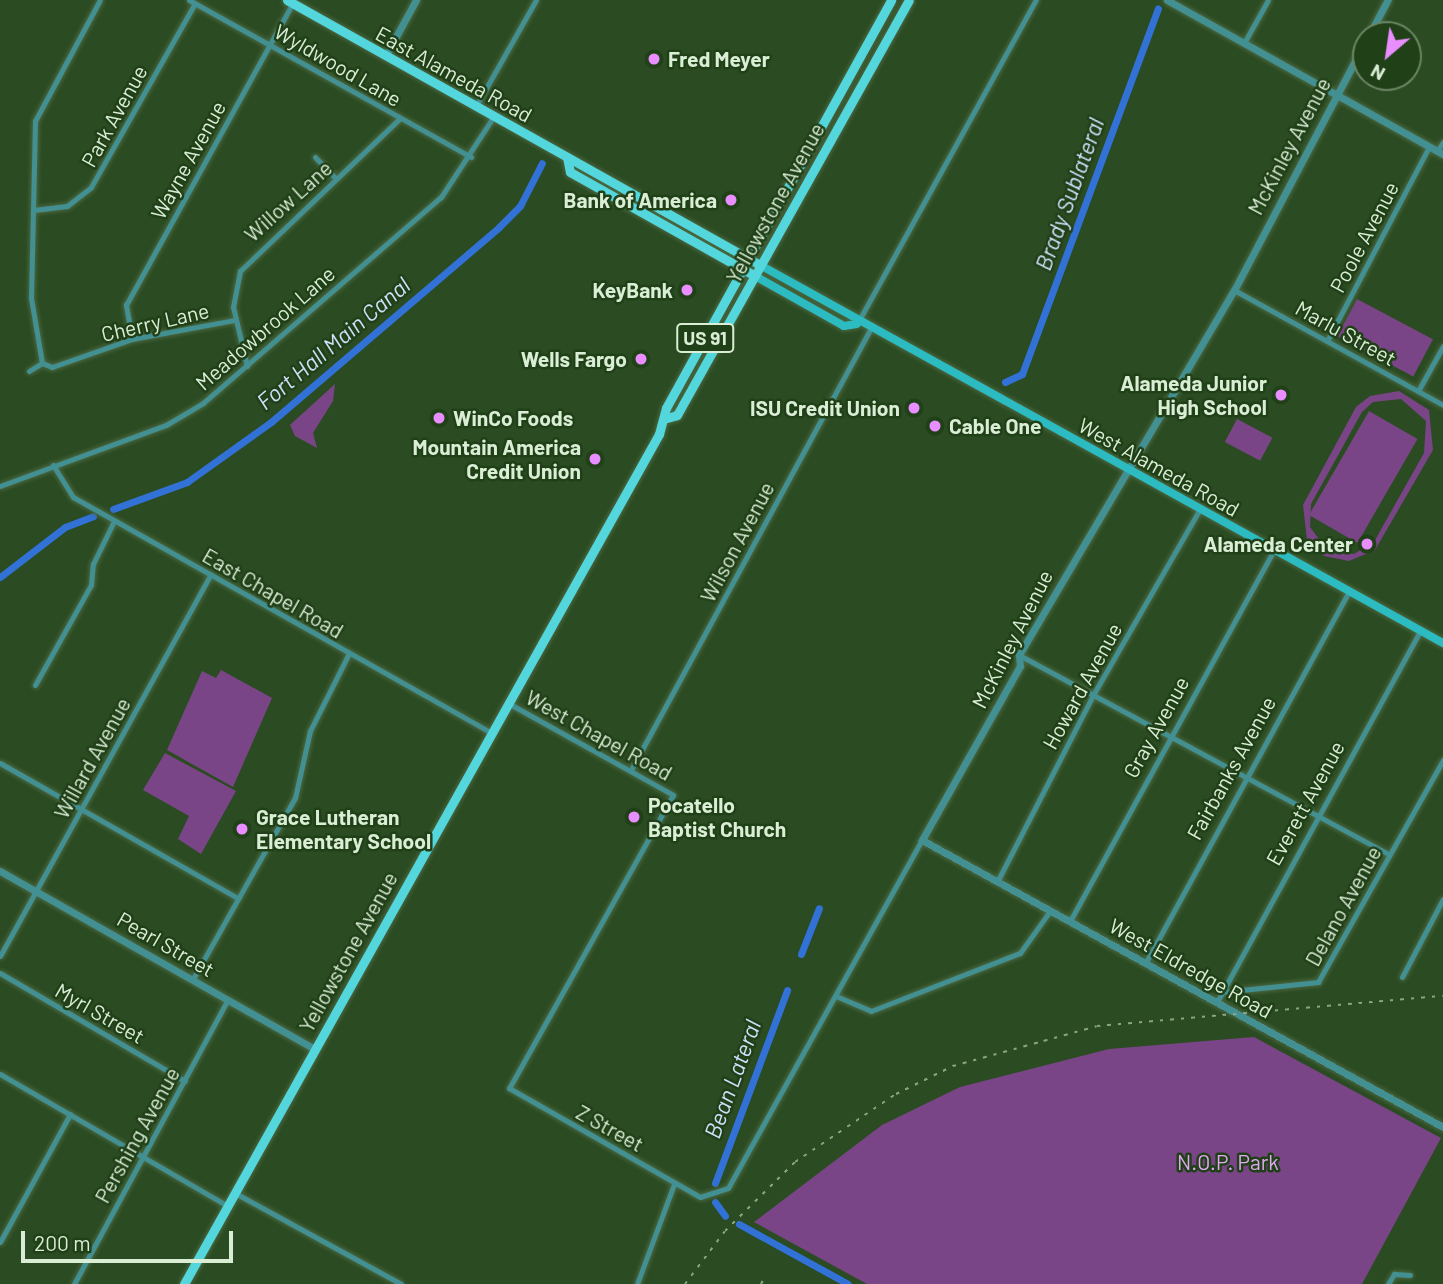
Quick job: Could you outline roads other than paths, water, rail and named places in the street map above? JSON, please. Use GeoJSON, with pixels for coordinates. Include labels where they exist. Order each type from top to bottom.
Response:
{"type":"FeatureCollection","features":[{"type":"Feature","properties":{"kind":"main road","name":"Yellowstone Avenue"},"geometry":{"type":"LineString","coordinates":[[184,1284],[667,418],[666,408],[891,0]]}},
{"type":"Feature","properties":{"kind":"main road","name":"Yellowstone Avenue"},"geometry":{"type":"LineString","coordinates":[[667,418],[677,415],[909,0]]}},
{"type":"Feature","properties":{"kind":"main road","name":"East Alameda Road"},"geometry":{"type":"LineString","coordinates":[[291,1],[748,258]]}},
{"type":"Feature","properties":{"kind":"main road","name":"East Alameda Road"},"geometry":{"type":"LineString","coordinates":[[567,157],[570,172],[755,275]]}},
{"type":"Feature","properties":{"kind":"main road","name":"West Alameda Road"},"geometry":{"type":"LineString","coordinates":[[748,258],[869,331],[1443,643]]}},
{"type":"Feature","properties":{"kind":"main road","name":"West Alameda Road"},"geometry":{"type":"LineString","coordinates":[[755,275],[844,326],[857,324]]}},
{"type":"Feature","properties":{"kind":"street"},"geometry":{"type":"LineString","coordinates":[[29,371],[42,363],[31,298],[35,121],[100,0]]}},
{"type":"Feature","properties":{"kind":"street"},"geometry":{"type":"LineString","coordinates":[[386,55],[416,0]]}},
{"type":"Feature","properties":{"kind":"street"},"geometry":{"type":"LineString","coordinates":[[476,106],[536,0]]}},
{"type":"Feature","properties":{"kind":"street"},"geometry":{"type":"LineString","coordinates":[[857,324],[1036,0]]}},
{"type":"Feature","properties":{"kind":"street"},"geometry":{"type":"LineString","coordinates":[[1167,0],[1437,150]]}},
{"type":"Feature","properties":{"kind":"street"},"geometry":{"type":"LineString","coordinates":[[1244,43],[1268,0]]}},
{"type":"Feature","properties":{"kind":"street"},"geometry":{"type":"LineString","coordinates":[[1377,21],[1388,0]]}},
{"type":"Feature","properties":{"kind":"street","name":"Wayne Avenue"},"geometry":{"type":"LineString","coordinates":[[132,339],[126,304],[270,44],[291,1]]}},
{"type":"Feature","properties":{"kind":"street","name":"Park Avenue"},"geometry":{"type":"LineString","coordinates":[[34,210],[67,206],[92,187],[192,2]]}},
{"type":"Feature","properties":{"kind":"street","name":"Wyldwood Lane"},"geometry":{"type":"LineString","coordinates":[[192,2],[471,157]]}},
{"type":"Feature","properties":{"kind":"street","name":"McKinley Avenue"},"geometry":{"type":"LineString","coordinates":[[696,1196],[728,1188],[1020,666],[1019,655],[1126,469],[1234,290],[1352,65]]}},
{"type":"Feature","properties":{"kind":"street","name":"Meadowbrook Lane"},"geometry":{"type":"LineString","coordinates":[[0,486],[166,425],[247,366],[441,197],[471,157],[494,116]]}},
{"type":"Feature","properties":{"kind":"street","name":"Willow Lane"},"geometry":{"type":"LineString","coordinates":[[247,366],[235,320],[234,291],[249,257],[400,118]]}},
{"type":"Feature","properties":{"kind":"street","name":"Poole Avenue"},"geometry":{"type":"LineString","coordinates":[[1327,341],[1443,142]]}},
{"type":"Feature","properties":{"kind":"street"},"geometry":{"type":"LineString","coordinates":[[315,157],[336,179]]}},
{"type":"Feature","properties":{"kind":"street","name":"Marlu Street"},"geometry":{"type":"LineString","coordinates":[[1234,290],[1443,405]]}},
{"type":"Feature","properties":{"kind":"street","name":"Cherry Lane"},"geometry":{"type":"LineString","coordinates":[[42,363],[52,367],[132,339],[235,320]]}},
{"type":"Feature","properties":{"kind":"street","name":"Wilson Avenue"},"geometry":{"type":"LineString","coordinates":[[632,768],[869,331]]}},
{"type":"Feature","properties":{"kind":"street"},"geometry":{"type":"LineString","coordinates":[[1418,391],[1443,346]]}},
{"type":"Feature","properties":{"kind":"street","name":"East Chapel Road"},"geometry":{"type":"LineString","coordinates":[[53,465],[74,497],[114,522],[491,733]]}},
{"type":"Feature","properties":{"kind":"street","name":"Howard Avenue"},"geometry":{"type":"LineString","coordinates":[[997,882],[1093,695],[1200,509]]}},
{"type":"Feature","properties":{"kind":"street"},"geometry":{"type":"LineString","coordinates":[[35,685],[91,585],[93,564],[114,522]]}},
{"type":"Feature","properties":{"kind":"street","name":"Gray Avenue"},"geometry":{"type":"LineString","coordinates":[[1070,921],[1168,735],[1274,550]]}},
{"type":"Feature","properties":{"kind":"street","name":"Willard Avenue"},"geometry":{"type":"LineString","coordinates":[[0,956],[211,574]]}},
{"type":"Feature","properties":{"kind":"street","name":"Fairbanks Avenue"},"geometry":{"type":"LineString","coordinates":[[1146,962],[1243,776],[1349,591]]}},
{"type":"Feature","properties":{"kind":"street","name":"Everett Avenue"},"geometry":{"type":"LineString","coordinates":[[1217,1002],[1315,815],[1420,631]]}},
{"type":"Feature","properties":{"kind":"street"},"geometry":{"type":"LineString","coordinates":[[194,977],[295,797],[310,731],[348,655]]}},
{"type":"Feature","properties":{"kind":"street"},"geometry":{"type":"LineString","coordinates":[[1019,655],[1390,855]]}},
{"type":"Feature","properties":{"kind":"street","name":"West Chapel Road"},"geometry":{"type":"LineString","coordinates":[[509,703],[632,768],[673,795],[509,1088]]}},
{"type":"Feature","properties":{"kind":"street","name":"Delano Avenue"},"geometry":{"type":"LineString","coordinates":[[1222,992],[1318,982],[1443,760]]}},
{"type":"Feature","properties":{"kind":"street"},"geometry":{"type":"LineString","coordinates":[[0,764],[239,898]]}},
{"type":"Feature","properties":{"kind":"street","name":"West Eldredge Road"},"geometry":{"type":"LineString","coordinates":[[922,840],[1443,1127]]}},
{"type":"Feature","properties":{"kind":"street","name":"Pearl Street"},"geometry":{"type":"LineString","coordinates":[[0,871],[194,977],[227,1001],[314,1049]]}},
{"type":"Feature","properties":{"kind":"street"},"geometry":{"type":"LineString","coordinates":[[1402,977],[1443,899]]}},
{"type":"Feature","properties":{"kind":"street"},"geometry":{"type":"LineString","coordinates":[[836,996],[871,1011],[1020,953],[1050,911]]}},
{"type":"Feature","properties":{"kind":"street","name":"Myrl Street"},"geometry":{"type":"LineString","coordinates":[[0,973],[185,1081]]}},
{"type":"Feature","properties":{"kind":"street","name":"Pershing Avenue"},"geometry":{"type":"LineString","coordinates":[[74,1284],[227,1001]]}},
{"type":"Feature","properties":{"kind":"street"},"geometry":{"type":"LineString","coordinates":[[0,1074],[228,1206]]}},
{"type":"Feature","properties":{"kind":"street","name":"Z Street"},"geometry":{"type":"LineString","coordinates":[[509,1088],[696,1196]]}},
{"type":"Feature","properties":{"kind":"street"},"geometry":{"type":"LineString","coordinates":[[0,1242],[70,1114]]}},
{"type":"Feature","properties":{"kind":"street"},"geometry":{"type":"LineString","coordinates":[[637,1284],[674,1184]]}},
{"type":"Feature","properties":{"kind":"street"},"geometry":{"type":"LineString","coordinates":[[235,1193],[401,1284]]}},
{"type":"Feature","properties":{"kind":"street"},"geometry":{"type":"LineString","coordinates":[[1388,1284],[1394,1274],[1410,1275]]}},
{"type":"Feature","properties":{"kind":"waterway","name":"Brady Sublateral"},"geometry":{"type":"LineString","coordinates":[[1005,382],[1022,374],[1158,9]]}},
{"type":"Feature","properties":{"kind":"waterway","name":"Fort Hall Main Canal"},"geometry":{"type":"LineString","coordinates":[[113,509],[187,482],[271,422],[499,227],[520,206],[542,163]]}},
{"type":"Feature","properties":{"kind":"waterway","name":"Fort Hall Main Canal"},"geometry":{"type":"LineString","coordinates":[[0,577],[65,527],[93,516]]}},
{"type":"Feature","properties":{"kind":"waterway","name":"Bean Lateral"},"geometry":{"type":"LineString","coordinates":[[801,954],[819,908]]}},
{"type":"Feature","properties":{"kind":"waterway","name":"Bean Lateral"},"geometry":{"type":"LineString","coordinates":[[715,1183],[787,990]]}},
{"type":"Feature","properties":{"kind":"waterway","name":"Bean Lateral"},"geometry":{"type":"LineString","coordinates":[[715,1202],[725,1216]]}},
{"type":"Feature","properties":{"kind":"waterway","name":"Bean Lateral"},"geometry":{"type":"LineString","coordinates":[[739,1224],[848,1284]]}},
{"type":"Feature","properties":{"kind":"railway"},"geometry":{"type":"LineString","coordinates":[[685,1284],[725,1231],[795,1162],[896,1094],[953,1066],[1097,1026],[1443,996]]}},
{"type":"Feature","properties":{"kind":"railway"},"geometry":{"type":"LineString","coordinates":[[761,1284],[763,1280]]}},
{"type":"Feature","properties":{"kind":"place","name":"Fred Meyer"},"geometry":{"type":"Point","coordinates":[654,59]}},
{"type":"Feature","properties":{"kind":"place","name":"Bank of America"},"geometry":{"type":"Point","coordinates":[731,200]}},
{"type":"Feature","properties":{"kind":"place","name":"KeyBank"},"geometry":{"type":"Point","coordinates":[687,290]}},
{"type":"Feature","properties":{"kind":"place","name":"Wells Fargo"},"geometry":{"type":"Point","coordinates":[641,359]}},
{"type":"Feature","properties":{"kind":"place","name":"Alameda Junior High School"},"geometry":{"type":"Point","coordinates":[1281,395]}},
{"type":"Feature","properties":{"kind":"place","name":"ISU Credit Union"},"geometry":{"type":"Point","coordinates":[914,408]}},
{"type":"Feature","properties":{"kind":"place","name":"WinCo Foods"},"geometry":{"type":"Point","coordinates":[439,418]}},
{"type":"Feature","properties":{"kind":"place","name":"Cable One"},"geometry":{"type":"Point","coordinates":[935,426]}},
{"type":"Feature","properties":{"kind":"place","name":"Mountain America Credit Union"},"geometry":{"type":"Point","coordinates":[595,459]}},
{"type":"Feature","properties":{"kind":"place","name":"Alameda Center"},"geometry":{"type":"Point","coordinates":[1367,544]}},
{"type":"Feature","properties":{"kind":"place","name":"Pocatello Baptist Church"},"geometry":{"type":"Point","coordinates":[634,817]}},
{"type":"Feature","properties":{"kind":"place","name":"Grace Lutheran Elementary School"},"geometry":{"type":"Point","coordinates":[242,829]}},
{"type":"Feature","properties":{"kind":"park label","name":"N.O.P. Park"},"geometry":{"type":"Point","coordinates":[1228,1162]}}]}
